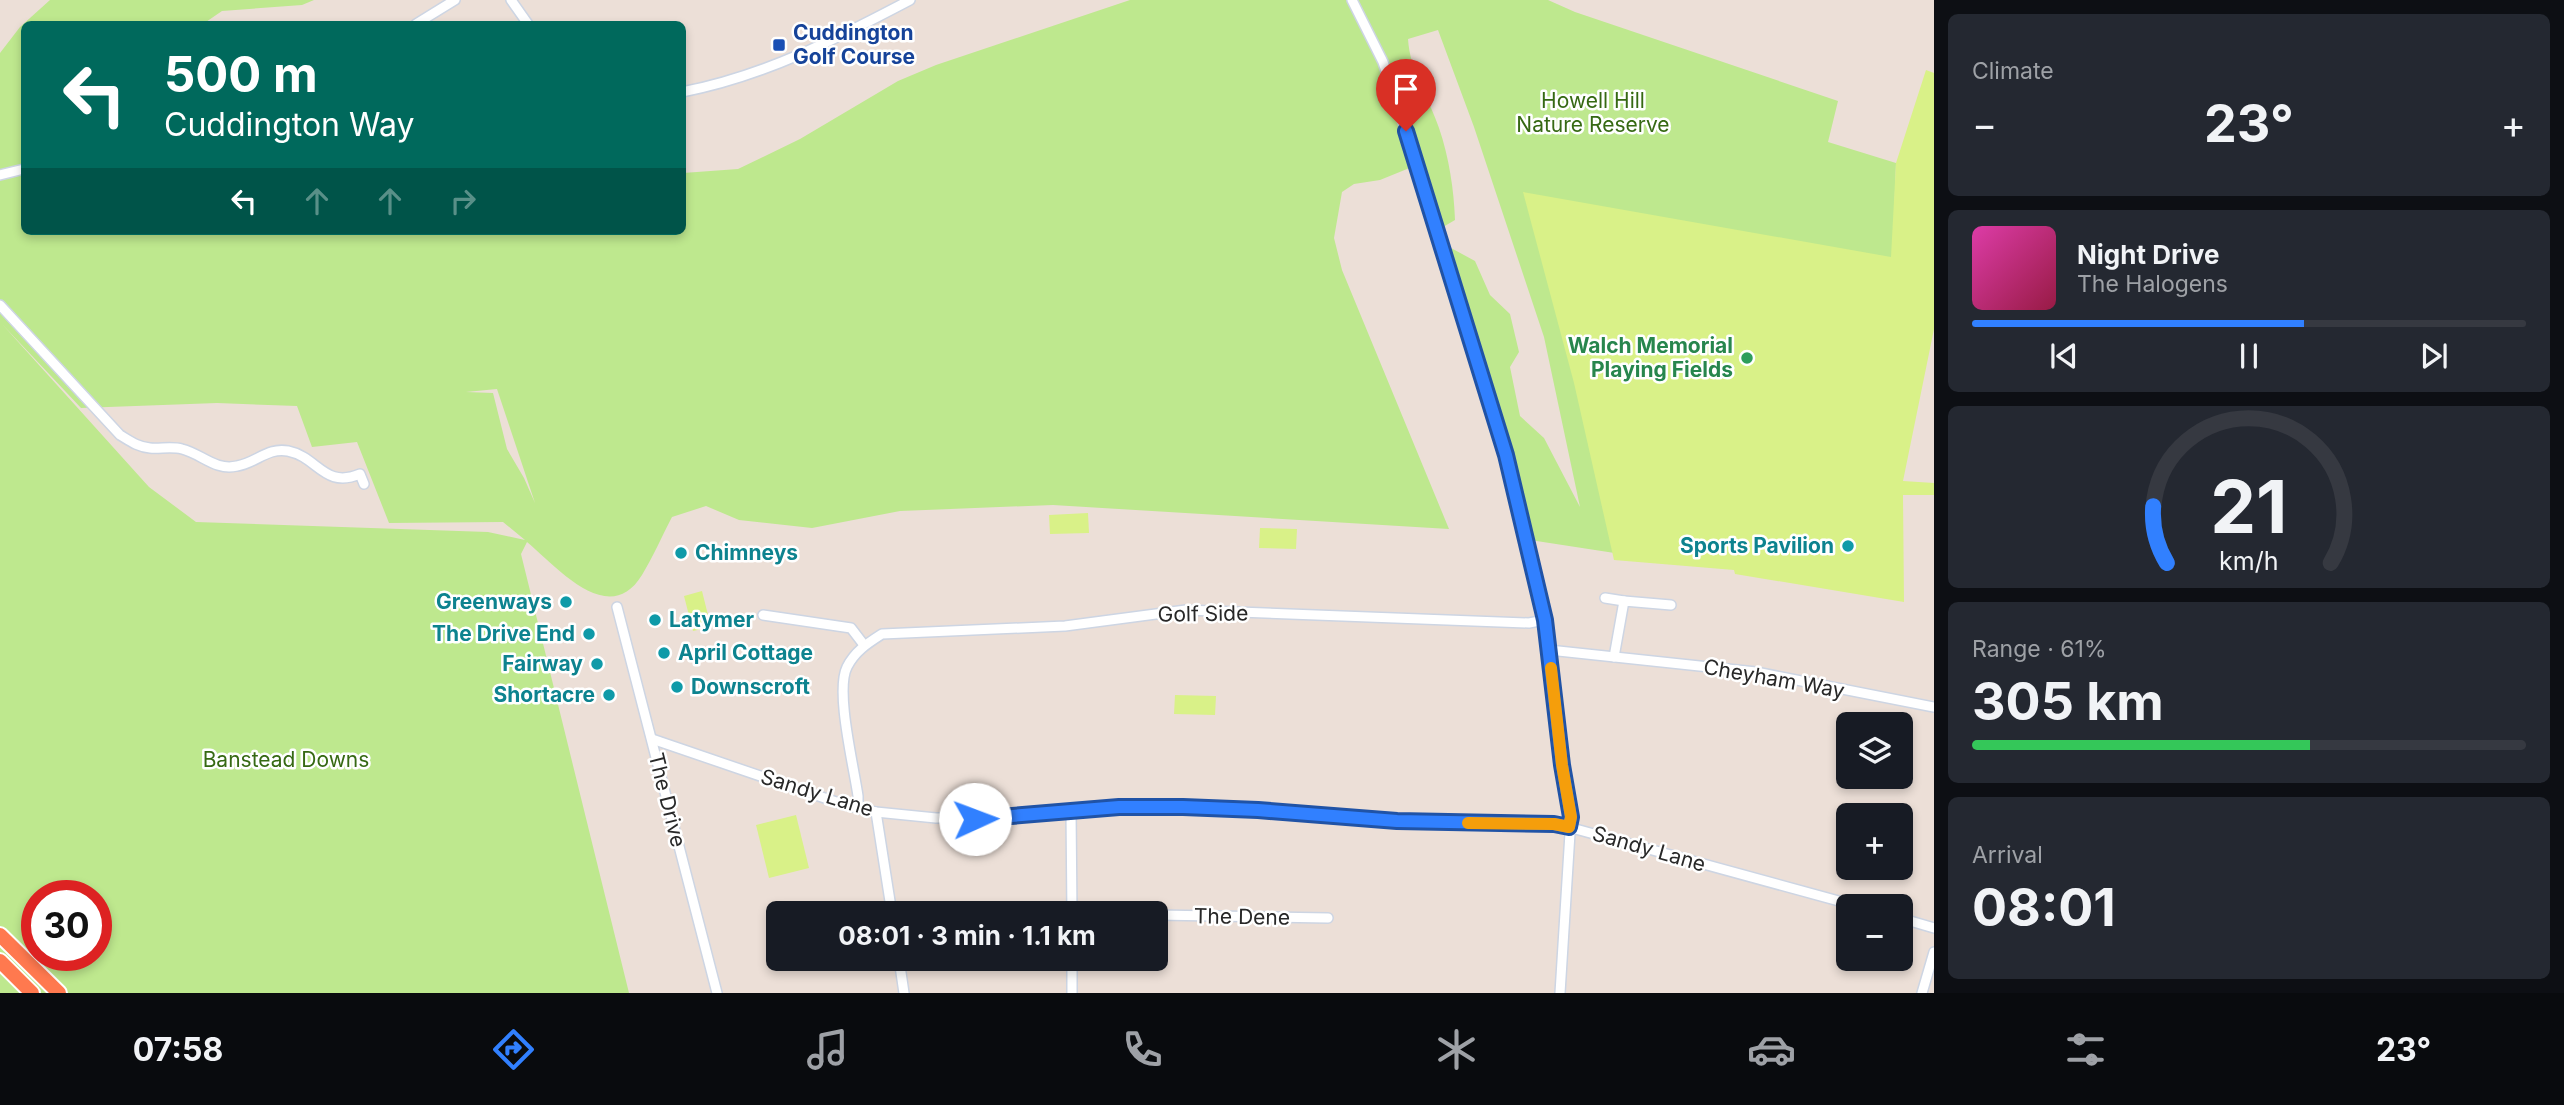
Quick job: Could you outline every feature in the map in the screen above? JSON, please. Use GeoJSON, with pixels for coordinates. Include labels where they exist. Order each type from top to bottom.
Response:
{"type":"FeatureCollection","features":[{"type":"Feature","properties":{"kind":"highway"},"geometry":{"type":"LineString","coordinates":[[0,935],[59,993]]}},
{"type":"Feature","properties":{"kind":"highway"},"geometry":{"type":"LineString","coordinates":[[0,961],[32,993]]}},
{"type":"Feature","properties":{"kind":"street"},"geometry":{"type":"LineString","coordinates":[[421,21],[455,0]]}},
{"type":"Feature","properties":{"kind":"street"},"geometry":{"type":"LineString","coordinates":[[511,0],[526,21]]}},
{"type":"Feature","properties":{"kind":"street"},"geometry":{"type":"LineString","coordinates":[[686,91],[738,79],[785,63],[910,0]]}},
{"type":"Feature","properties":{"kind":"street"},"geometry":{"type":"LineString","coordinates":[[1352,0],[1383,62],[1425,189],[1506,455],[1545,620],[1562,765],[1571,817],[1560,993]]}},
{"type":"Feature","properties":{"kind":"street"},"geometry":{"type":"LineString","coordinates":[[0,175],[21,170]]}},
{"type":"Feature","properties":{"kind":"street"},"geometry":{"type":"LineString","coordinates":[[0,305],[120,435],[137,445],[178,448],[216,466],[229,467],[243,465],[271,451],[287,451],[295,453],[337,479],[349,479],[360,474],[364,484]]}},
{"type":"Feature","properties":{"kind":"street"},"geometry":{"type":"LineString","coordinates":[[1605,598],[1671,605]]}},
{"type":"Feature","properties":{"kind":"street"},"geometry":{"type":"LineString","coordinates":[[1614,657],[1624,601]]}},
{"type":"Feature","properties":{"kind":"street","name":"The Drive"},"geometry":{"type":"LineString","coordinates":[[617,607],[717,993]]}},
{"type":"Feature","properties":{"kind":"street","name":"Golf Side"},"geometry":{"type":"LineString","coordinates":[[864,645],[883,634],[1065,626],[1186,610],[1529,623],[1545,620]]}},
{"type":"Feature","properties":{"kind":"street"},"geometry":{"type":"LineString","coordinates":[[763,615],[851,628],[864,645],[847,667],[843,683],[858,808]]}},
{"type":"Feature","properties":{"kind":"street","name":"Cheyham Way"},"geometry":{"type":"LineString","coordinates":[[1549,650],[1756,672],[1934,707]]}},
{"type":"Feature","properties":{"kind":"street","name":"Sandy Lane"},"geometry":{"type":"LineString","coordinates":[[652,738],[876,812],[975,819],[1119,807],[1233,809],[1397,821],[1554,824],[1836,900]]}},
{"type":"Feature","properties":{"kind":"street"},"geometry":{"type":"LineString","coordinates":[[1071,810],[1072,901]]}},
{"type":"Feature","properties":{"kind":"street"},"geometry":{"type":"LineString","coordinates":[[876,812],[890,901]]}},
{"type":"Feature","properties":{"kind":"street","name":"The Dene"},"geometry":{"type":"LineString","coordinates":[[1168,915],[1328,918]]}},
{"type":"Feature","properties":{"kind":"street"},"geometry":{"type":"LineString","coordinates":[[1913,922],[1934,928]]}},
{"type":"Feature","properties":{"kind":"street"},"geometry":{"type":"LineString","coordinates":[[1922,993],[1934,952]]}},
{"type":"Feature","properties":{"kind":"street"},"geometry":{"type":"LineString","coordinates":[[901,971],[904,993]]}},
{"type":"Feature","properties":{"kind":"street"},"geometry":{"type":"LineString","coordinates":[[1072,971],[1072,993]]}},
{"type":"Feature","properties":{"kind":"green space"},"geometry":{"type":"Polygon","coordinates":[[[50,0],[314,0],[302,5],[222,11],[207,21],[27,21],[50,0]]]}},
{"type":"Feature","properties":{"kind":"green space"},"geometry":{"type":"Polygon","coordinates":[[[1130,0],[1548,0],[1575,12],[1838,101],[1828,142],[1896,163],[1893,243],[1934,255],[1647,558],[1530,540],[1498,403],[1451,248],[1475,261],[1490,295],[1510,314],[1519,352],[1510,367],[1520,416],[1544,438],[1580,507],[1544,337],[1474,127],[1438,30],[1408,39],[1412,63],[1446,150],[1455,220],[1443,227],[1419,158],[1410,162],[1412,167],[1380,180],[1354,184],[1342,192],[1334,238],[1342,270],[1449,529],[1053,505],[900,511],[812,528],[739,520],[706,506],[672,517],[642,575],[629,590],[614,596],[599,595],[583,588],[527,542],[521,554],[629,993],[0,993],[0,53],[21,26],[21,235],[686,235],[686,173],[738,169],[800,139],[898,81],[936,65],[1130,0]],[[2,324],[149,487],[196,522],[488,532],[525,540],[503,522],[389,523],[357,442],[312,447],[297,406],[217,403],[81,408],[2,324]],[[497,389],[466,392],[493,393],[507,449],[535,503],[497,389]]]}},
{"type":"Feature","properties":{"kind":"green space","name":"Walch Memorial Playing Fields"},"geometry":{"type":"Polygon","coordinates":[[[1926,70],[1934,73],[1934,329],[1903,481],[1934,483],[1934,495],[1903,495],[1904,602],[1735,574],[1734,570],[1614,560],[1574,383],[1523,192],[1891,257],[1896,163],[1926,70]]]}},
{"type":"Feature","properties":{"kind":"green space"},"geometry":{"type":"Polygon","coordinates":[[[1088,513],[1089,533],[1050,534],[1049,515],[1088,513]]]}},
{"type":"Feature","properties":{"kind":"green space"},"geometry":{"type":"Polygon","coordinates":[[[1260,528],[1297,529],[1296,549],[1259,548],[1260,528]]]}},
{"type":"Feature","properties":{"kind":"green space"},"geometry":{"type":"Polygon","coordinates":[[[702,591],[711,627],[693,631],[684,596],[702,591]]]}},
{"type":"Feature","properties":{"kind":"green space"},"geometry":{"type":"Polygon","coordinates":[[[1175,695],[1216,696],[1215,715],[1174,714],[1175,695]]]}},
{"type":"Feature","properties":{"kind":"green space"},"geometry":{"type":"Polygon","coordinates":[[[796,815],[809,868],[769,878],[756,825],[796,815]]]}},
{"type":"Feature","properties":{"kind":"slow traffic"},"geometry":{"type":"LineString","coordinates":[[1468,823],[1554,824],[1569,827],[1571,817],[1551,668]]}},
{"type":"Feature","properties":{"kind":"place","name":"Cuddington Golf Course"},"geometry":{"type":"Point","coordinates":[779,45]}},
{"type":"Feature","properties":{"kind":"place","name":"Walch Memorial Playing Fields"},"geometry":{"type":"Point","coordinates":[1747,358]}},
{"type":"Feature","properties":{"kind":"place","name":"Sports Pavilion"},"geometry":{"type":"Point","coordinates":[1848,546]}},
{"type":"Feature","properties":{"kind":"place","name":"Chimneys"},"geometry":{"type":"Point","coordinates":[681,553]}},
{"type":"Feature","properties":{"kind":"place","name":"Greenways"},"geometry":{"type":"Point","coordinates":[566,602]}},
{"type":"Feature","properties":{"kind":"place","name":"Latymer"},"geometry":{"type":"Point","coordinates":[655,620]}},
{"type":"Feature","properties":{"kind":"place","name":"The Drive End"},"geometry":{"type":"Point","coordinates":[589,634]}},
{"type":"Feature","properties":{"kind":"place","name":"April Cottage"},"geometry":{"type":"Point","coordinates":[664,653]}},
{"type":"Feature","properties":{"kind":"place","name":"Fairway"},"geometry":{"type":"Point","coordinates":[597,664]}},
{"type":"Feature","properties":{"kind":"place","name":"Downscroft"},"geometry":{"type":"Point","coordinates":[677,687]}},
{"type":"Feature","properties":{"kind":"place","name":"Shortacre"},"geometry":{"type":"Point","coordinates":[609,695]}},
{"type":"Feature","properties":{"kind":"route"},"geometry":{"type":"LineString","coordinates":[[975,819],[1119,807],[1183,807],[1397,821],[1554,824],[1569,827],[1571,817],[1556,721],[1545,620],[1506,455],[1406,131]]}},
{"type":"Feature","properties":{"kind":"park label","name":"Howell Hill Nature Reserve"},"geometry":{"type":"Point","coordinates":[1593,113]}},
{"type":"Feature","properties":{"kind":"park label","name":"Banstead Downs"},"geometry":{"type":"Point","coordinates":[286,760]}}]}
